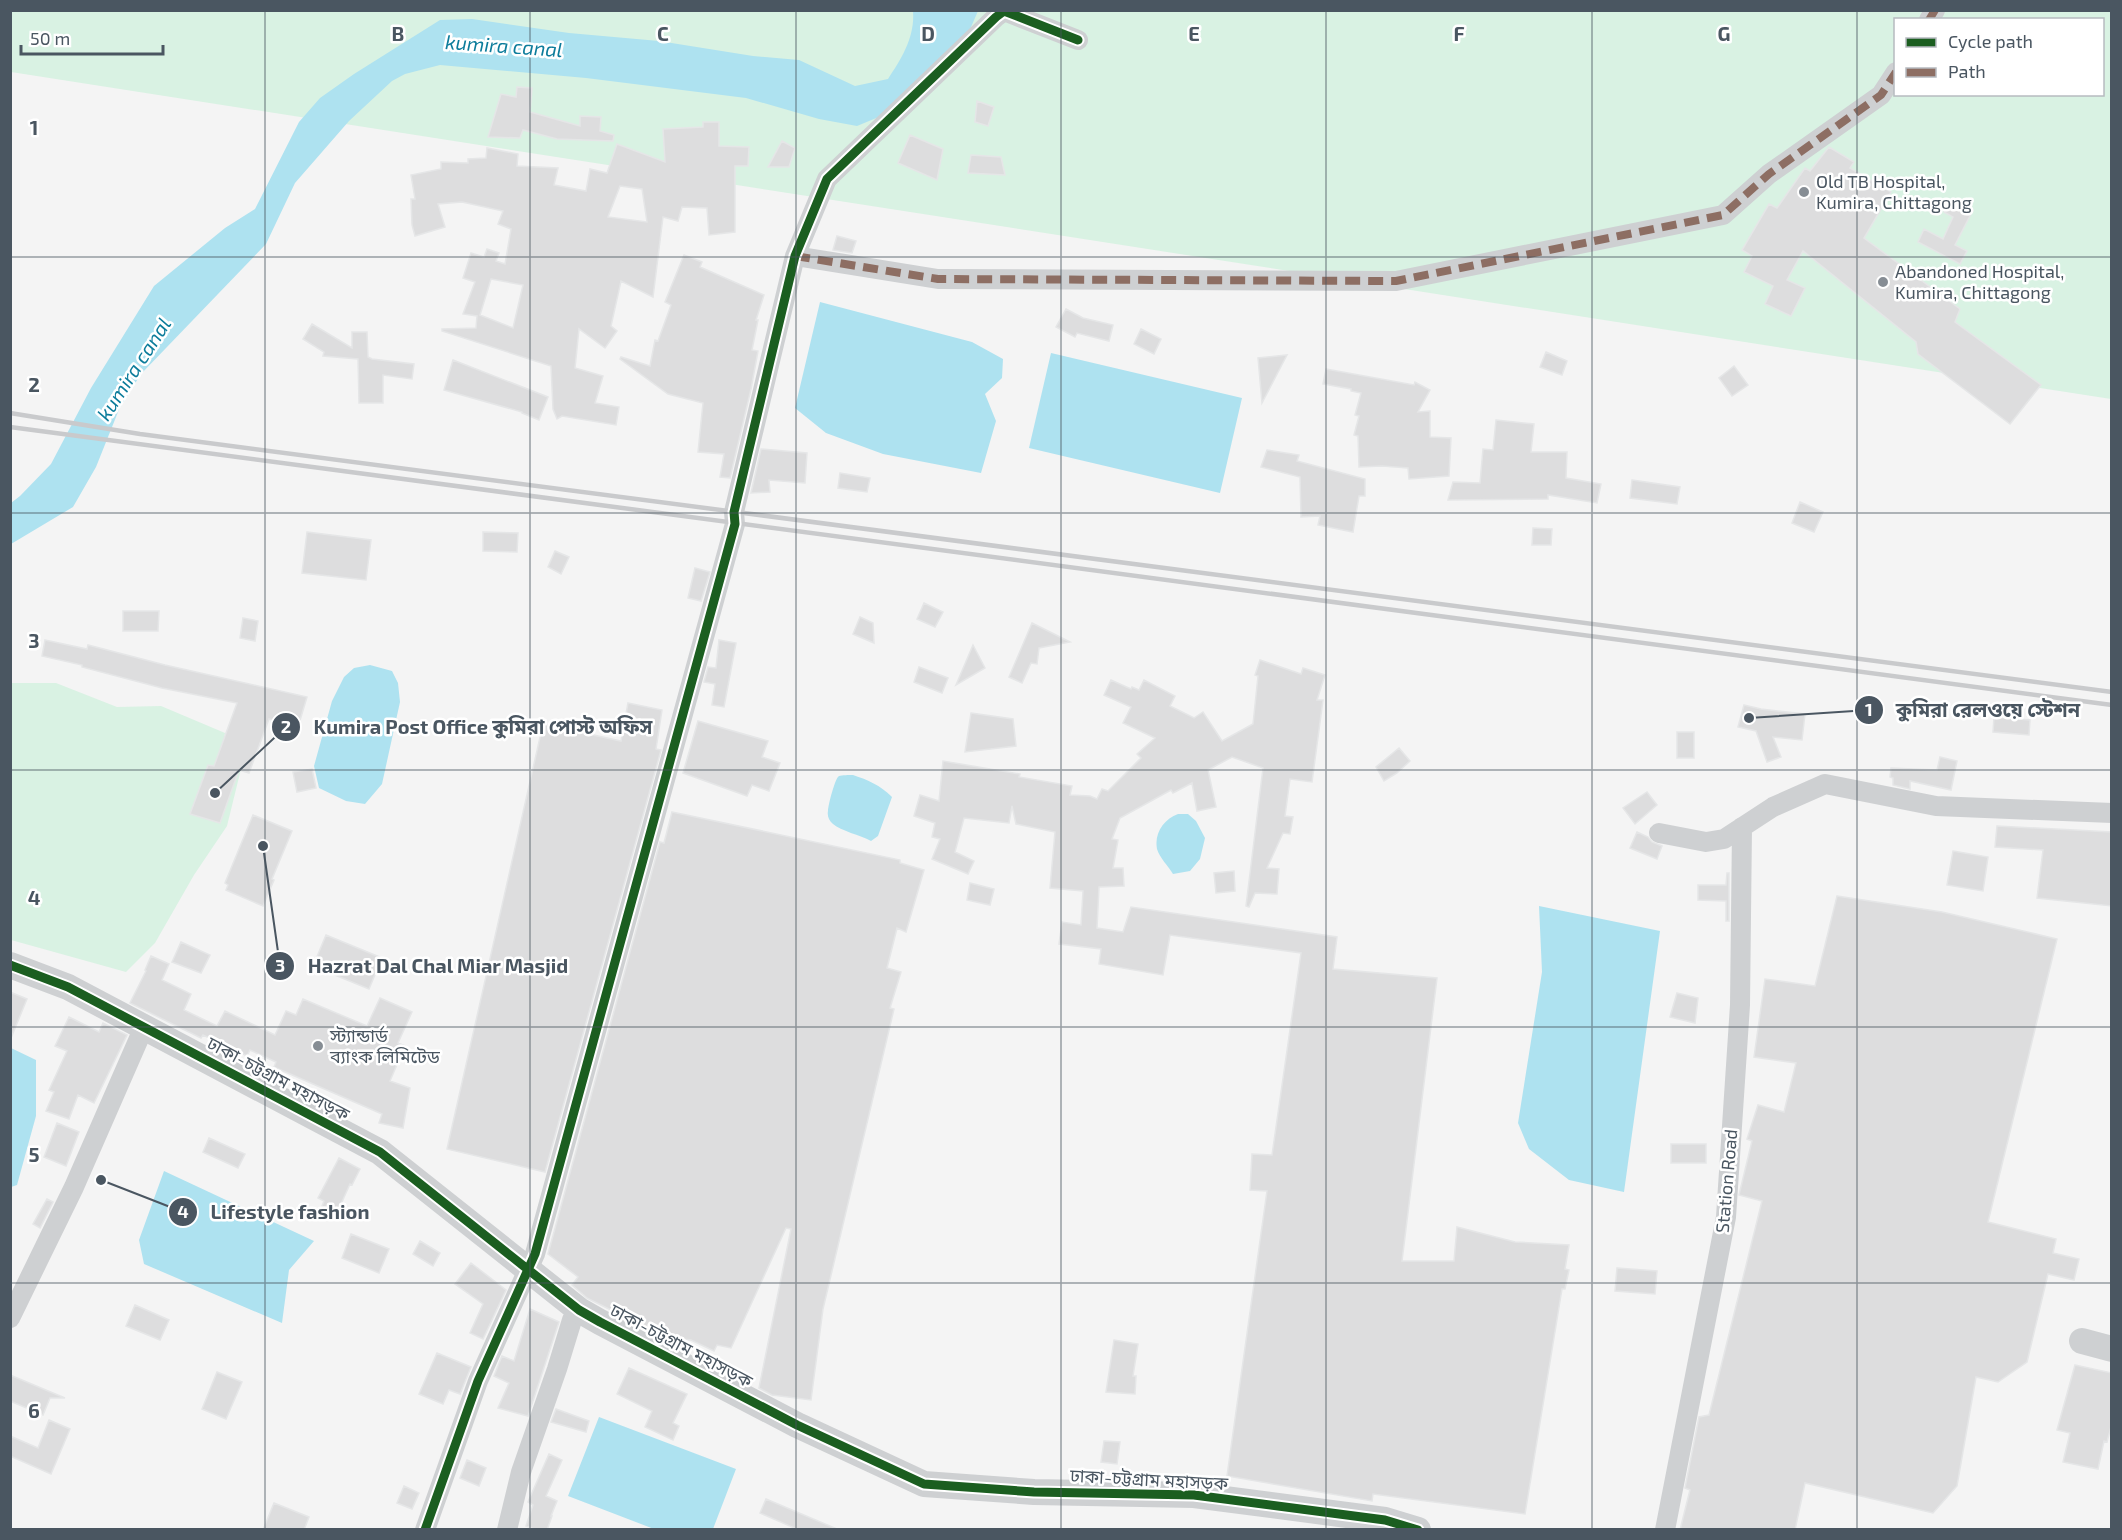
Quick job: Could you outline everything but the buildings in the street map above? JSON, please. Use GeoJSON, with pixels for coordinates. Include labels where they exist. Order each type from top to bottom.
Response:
{"type":"FeatureCollection","features":[{"type":"Feature","properties":{"kind":"street"},"geometry":{"type":"LineString","coordinates":[[425,1530],[478,1381],[529,1269],[538,1243],[735,524],[734,512],[795,256],[827,179],[1004,11],[1078,40]]}},
{"type":"Feature","properties":{"kind":"street"},"geometry":{"type":"LineString","coordinates":[[795,256],[938,279],[1396,281],[1723,215],[1769,174],[1881,94],[1894,75]]}},
{"type":"Feature","properties":{"kind":"street"},"geometry":{"type":"LineString","coordinates":[[1659,833],[1706,842],[1724,839],[1773,807],[1825,784],[1936,806],[2112,813]]}},
{"type":"Feature","properties":{"kind":"street","name":"Station Road"},"geometry":{"type":"LineString","coordinates":[[1665,1530],[1726,1217],[1740,1005],[1742,827]]}},
{"type":"Feature","properties":{"kind":"street","name":"ঢাকা-চট্টগ্রাম মহাসড়ক"},"geometry":{"type":"LineString","coordinates":[[10,965],[68,987],[380,1152],[579,1310],[796,1425],[924,1484],[1034,1492],[1194,1495],[1385,1520],[1418,1530]]}},
{"type":"Feature","properties":{"kind":"street"},"geometry":{"type":"LineString","coordinates":[[10,1318],[74,1187],[144,1028]]}},
{"type":"Feature","properties":{"kind":"street"},"geometry":{"type":"LineString","coordinates":[[507,1530],[521,1472],[572,1320],[579,1310]]}},
{"type":"Feature","properties":{"kind":"street"},"geometry":{"type":"LineString","coordinates":[[2082,1341],[2112,1349]]}},
{"type":"Feature","properties":{"kind":"green space"},"geometry":{"type":"Polygon","coordinates":[[[10,11],[2111,11],[2111,399],[11,72],[10,11]]]}},
{"type":"Feature","properties":{"kind":"green space"},"geometry":{"type":"Polygon","coordinates":[[[56,683],[117,707],[161,706],[225,733],[222,749],[241,769],[227,826],[194,875],[155,943],[126,972],[11,940],[10,684],[56,683]]]}},
{"type":"Feature","properties":{"kind":"water","name":"kumira canal"},"geometry":{"type":"Polygon","coordinates":[[[913,11],[978,11],[968,34],[886,114],[857,126],[819,119],[746,98],[586,78],[440,65],[405,74],[392,81],[349,121],[295,183],[266,244],[141,374],[120,407],[96,467],[73,507],[11,544],[11,503],[51,464],[91,388],[154,286],[225,228],[255,209],[299,122],[320,98],[440,20],[472,19],[569,33],[659,41],[753,56],[799,60],[855,86],[888,79],[903,55],[910,38],[913,11]]]}},
{"type":"Feature","properties":{"kind":"water"},"geometry":{"type":"Polygon","coordinates":[[[820,302],[972,342],[1003,359],[1002,378],[985,394],[996,421],[981,473],[883,454],[826,433],[795,408],[820,302]]]}},
{"type":"Feature","properties":{"kind":"water"},"geometry":{"type":"Polygon","coordinates":[[[1051,353],[1242,398],[1220,493],[1029,448],[1051,353]]]}},
{"type":"Feature","properties":{"kind":"water"},"geometry":{"type":"Polygon","coordinates":[[[370,665],[392,671],[398,683],[400,702],[382,784],[365,804],[346,801],[319,788],[314,766],[332,701],[344,677],[354,668],[370,665]]]}},
{"type":"Feature","properties":{"kind":"water"},"geometry":{"type":"Polygon","coordinates":[[[853,775],[874,783],[892,797],[878,836],[871,841],[836,826],[828,817],[830,798],[837,778],[853,775]]]}},
{"type":"Feature","properties":{"kind":"water"},"geometry":{"type":"Polygon","coordinates":[[[1178,814],[1188,814],[1196,821],[1205,838],[1200,859],[1190,871],[1173,874],[1160,855],[1156,843],[1164,823],[1178,814]]]}},
{"type":"Feature","properties":{"kind":"water"},"geometry":{"type":"Polygon","coordinates":[[[1539,906],[1660,931],[1624,1192],[1569,1180],[1529,1149],[1518,1123],[1542,972],[1539,906]]]}},
{"type":"Feature","properties":{"kind":"water"},"geometry":{"type":"Polygon","coordinates":[[[11,1048],[36,1060],[36,1116],[17,1185],[11,1187],[11,1048]]]}},
{"type":"Feature","properties":{"kind":"water"},"geometry":{"type":"Polygon","coordinates":[[[164,1171],[314,1241],[289,1270],[282,1323],[144,1264],[139,1240],[164,1171]]]}},
{"type":"Feature","properties":{"kind":"water"},"geometry":{"type":"Polygon","coordinates":[[[599,1417],[736,1469],[713,1529],[654,1529],[568,1496],[599,1417]]]}},
{"type":"Feature","properties":{"kind":"railway"},"geometry":{"type":"LineString","coordinates":[[10,413],[140,434],[2112,692]]}},
{"type":"Feature","properties":{"kind":"railway"},"geometry":{"type":"LineString","coordinates":[[10,427],[2112,705]]}},
{"type":"Feature","properties":{"kind":"marked path"},"geometry":{"type":"LineString","coordinates":[[1930,18],[1935,10]]}},
{"type":"Feature","properties":{"kind":"marked path"},"geometry":{"type":"LineString","coordinates":[[795,256],[938,279],[1396,281],[1723,215],[1769,174],[1881,95],[1894,75]]}},
{"type":"Feature","properties":{"kind":"cycle path"},"geometry":{"type":"LineString","coordinates":[[425,1530],[478,1381],[535,1254],[735,524],[734,512],[795,256],[827,179],[1004,11],[1078,40]]}},
{"type":"Feature","properties":{"kind":"cycle path"},"geometry":{"type":"LineString","coordinates":[[10,965],[68,987],[380,1152],[579,1310],[797,1425],[924,1484],[1034,1492],[1194,1495],[1385,1520],[1418,1530]]}},
{"type":"Feature","properties":{"kind":"place","name":"Old TB Hospital, Kumira, Chittagong"},"geometry":{"type":"Point","coordinates":[1804,192]}},
{"type":"Feature","properties":{"kind":"place","name":"Abandoned Hospital, Kumira, Chittagong"},"geometry":{"type":"Point","coordinates":[1883,282]}},
{"type":"Feature","properties":{"kind":"place","name":"কুমিরা রেলওয়ে স্টেশন"},"geometry":{"type":"Point","coordinates":[1749,718]}},
{"type":"Feature","properties":{"kind":"place","name":"Kumira Post Office কুমিরা পোস্ট অফিস"},"geometry":{"type":"Point","coordinates":[215,793]}},
{"type":"Feature","properties":{"kind":"place","name":"Hazrat Dal Chal Miar Masjid"},"geometry":{"type":"Point","coordinates":[263,846]}},
{"type":"Feature","properties":{"kind":"place","name":"স্ট্যান্ডার্ড ব্যাংক লিমিটেড"},"geometry":{"type":"Point","coordinates":[318,1046]}},
{"type":"Feature","properties":{"kind":"place","name":"Lifestyle fashion"},"geometry":{"type":"Point","coordinates":[101,1180]}}]}
